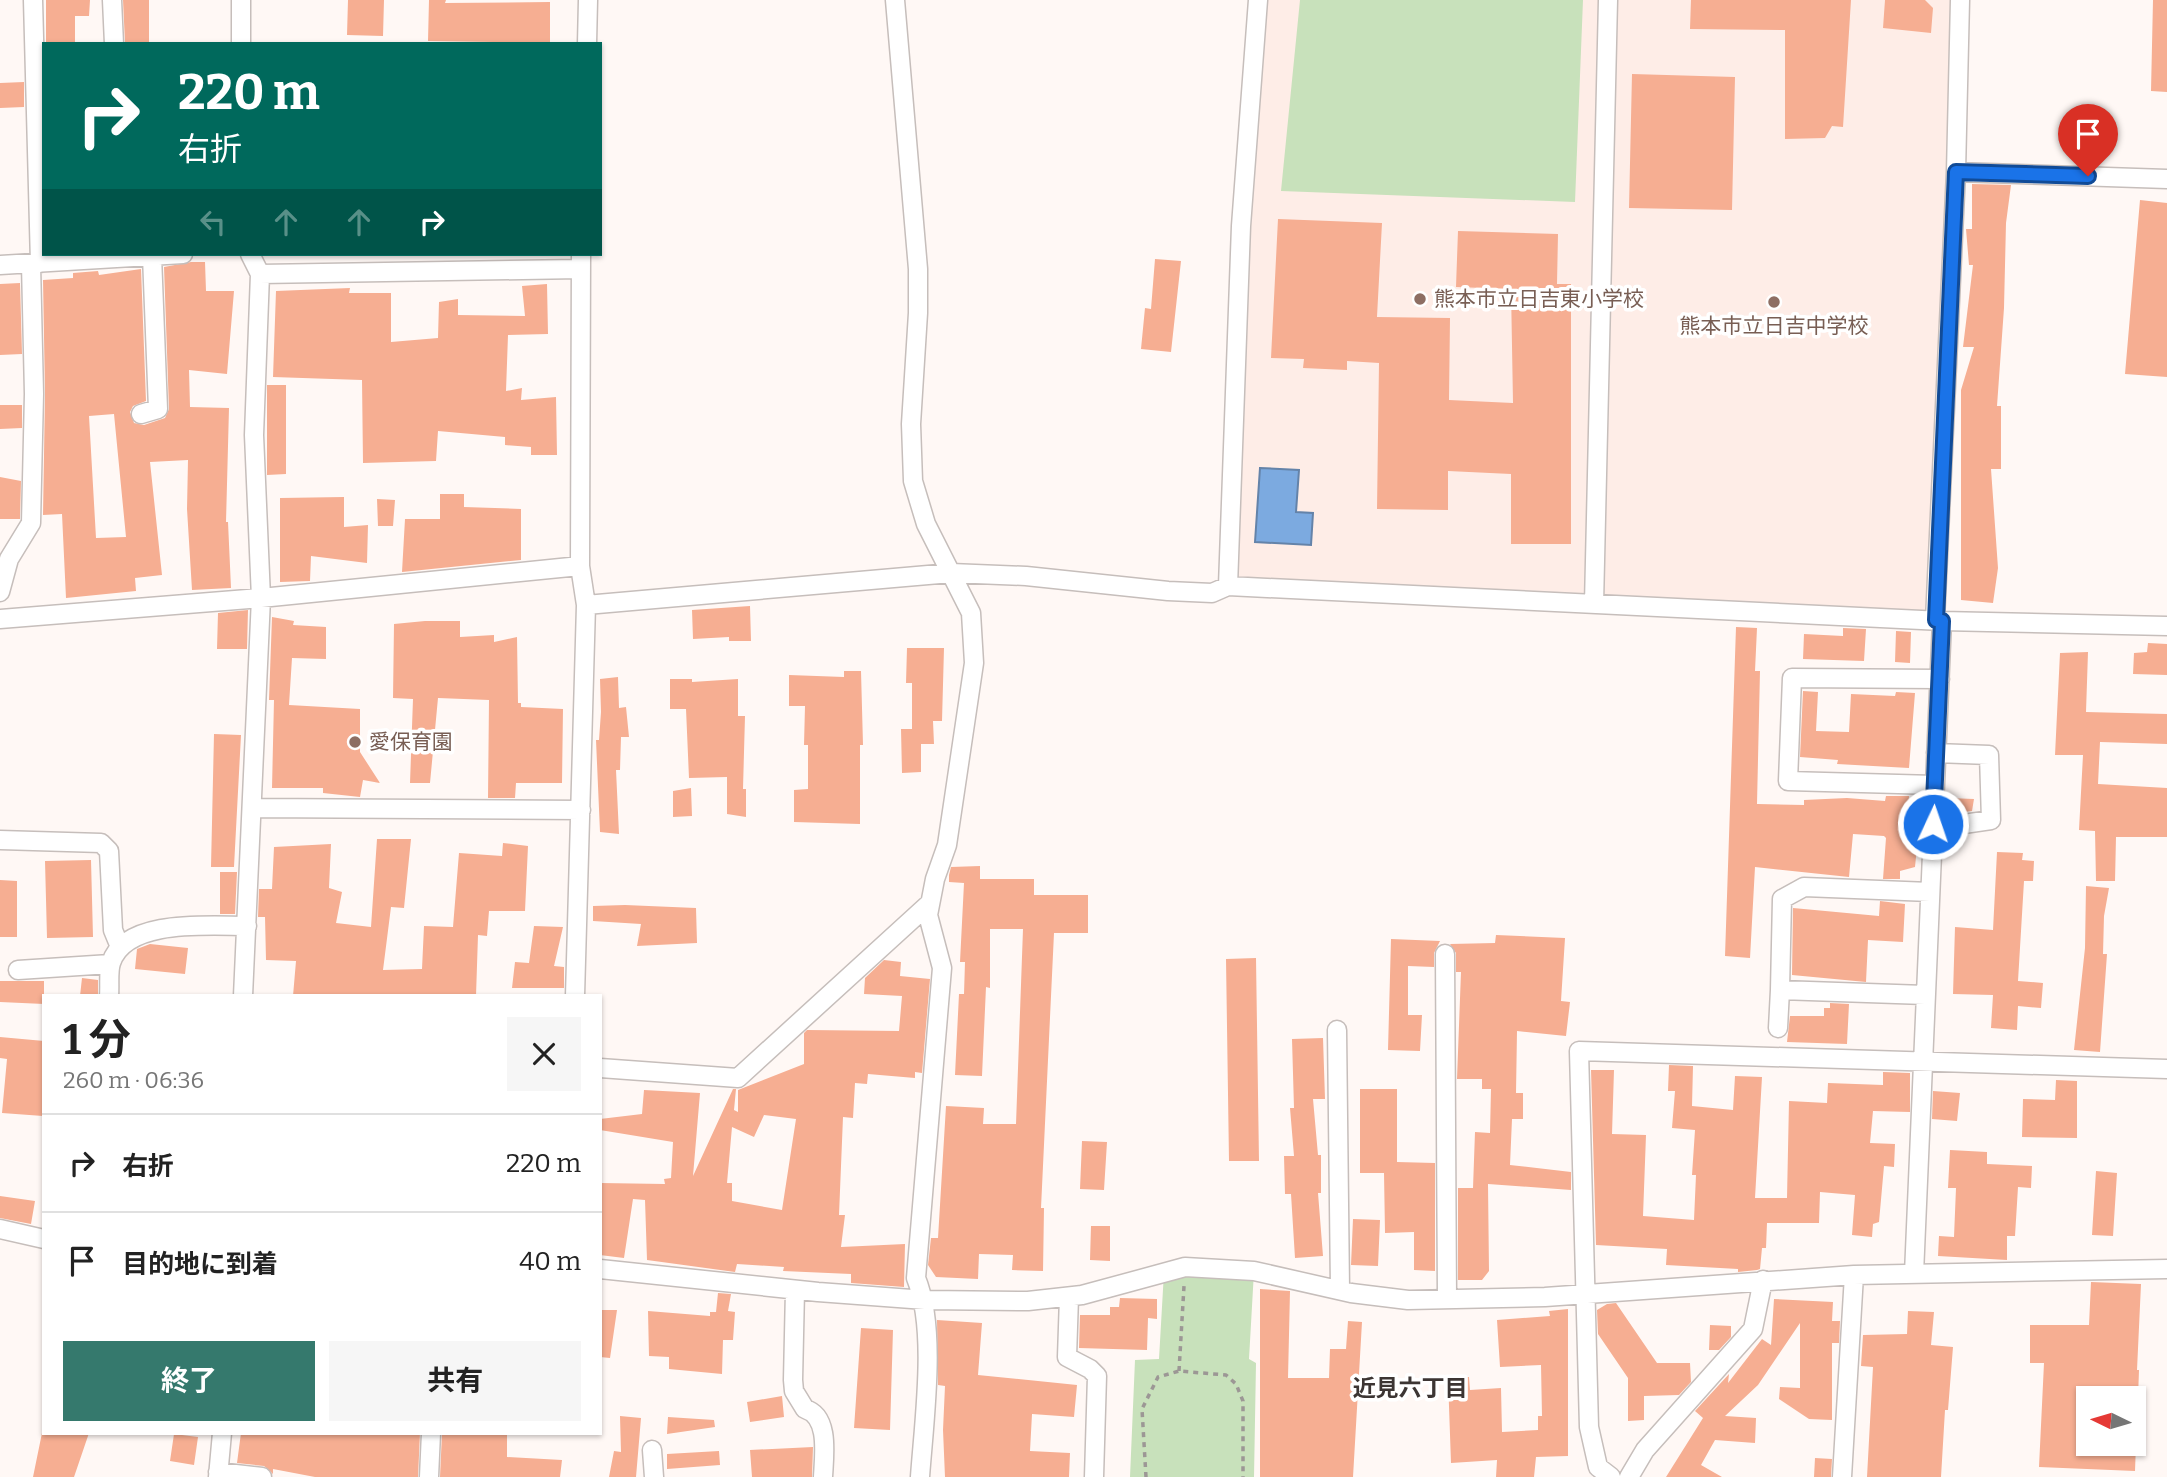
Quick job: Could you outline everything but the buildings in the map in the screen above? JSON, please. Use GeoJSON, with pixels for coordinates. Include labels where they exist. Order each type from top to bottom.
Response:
{"type":"FeatureCollection","features":[{"type":"Feature","properties":{"kind":"street"},"geometry":{"type":"LineString","coordinates":[[0,592],[9,559],[31,523],[35,263],[33,0]]}},
{"type":"Feature","properties":{"kind":"street"},"geometry":{"type":"LineString","coordinates":[[112,0],[114,42]]}},
{"type":"Feature","properties":{"kind":"street"},"geometry":{"type":"LineString","coordinates":[[241,0],[241,42]]}},
{"type":"Feature","properties":{"kind":"street"},"geometry":{"type":"LineString","coordinates":[[587,42],[588,0]]}},
{"type":"Feature","properties":{"kind":"street"},"geometry":{"type":"LineString","coordinates":[[895,0],[918,269],[911,424],[913,481],[926,524],[971,614],[974,663],[947,845],[928,915],[942,968],[916,1278],[925,1300],[926,1394],[920,1477]]}},
{"type":"Feature","properties":{"kind":"street"},"geometry":{"type":"LineString","coordinates":[[1228,586],[1241,226],[1258,0]]}},
{"type":"Feature","properties":{"kind":"street"},"geometry":{"type":"LineString","coordinates":[[1594,604],[1608,0]]}},
{"type":"Feature","properties":{"kind":"street"},"geometry":{"type":"LineString","coordinates":[[1914,1274],[1940,679],[1939,621],[1960,0]]}},
{"type":"Feature","properties":{"kind":"street"},"geometry":{"type":"LineString","coordinates":[[1956,172],[2167,179]]}},
{"type":"Feature","properties":{"kind":"street"},"geometry":{"type":"LineString","coordinates":[[0,265],[152,256],[158,409],[141,414]]}},
{"type":"Feature","properties":{"kind":"street"},"geometry":{"type":"LineString","coordinates":[[243,994],[261,598],[254,435],[260,274],[251,256]]}},
{"type":"Feature","properties":{"kind":"street"},"geometry":{"type":"LineString","coordinates":[[260,274],[581,261],[580,566],[586,605],[575,994]]}},
{"type":"Feature","properties":{"kind":"street"},"geometry":{"type":"LineString","coordinates":[[0,619],[261,598],[580,566]]}},
{"type":"Feature","properties":{"kind":"street"},"geometry":{"type":"LineString","coordinates":[[586,605],[951,573],[1026,576],[1212,593],[1228,586],[1939,621],[2167,626]]}},
{"type":"Feature","properties":{"kind":"street"},"geometry":{"type":"LineString","coordinates":[[1935,785],[1788,781],[1792,678],[1940,679]]}},
{"type":"Feature","properties":{"kind":"street"},"geometry":{"type":"LineString","coordinates":[[1933,824],[1950,826],[1991,820],[1989,755],[1936,753]]}},
{"type":"Feature","properties":{"kind":"street"},"geometry":{"type":"LineString","coordinates":[[253,808],[581,810]]}},
{"type":"Feature","properties":{"kind":"street"},"geometry":{"type":"LineString","coordinates":[[0,840],[101,843],[109,851],[113,930],[120,947]]}},
{"type":"Feature","properties":{"kind":"street"},"geometry":{"type":"LineString","coordinates":[[1778,1028],[1782,899],[1804,887],[1930,892]]}},
{"type":"Feature","properties":{"kind":"street"},"geometry":{"type":"LineString","coordinates":[[602,1068],[738,1078],[930,904]]}},
{"type":"Feature","properties":{"kind":"street"},"geometry":{"type":"LineString","coordinates":[[109,994],[110,964],[120,947],[146,933],[172,926],[247,926]]}},
{"type":"Feature","properties":{"kind":"street"},"geometry":{"type":"LineString","coordinates":[[1445,954],[1447,1299]]}},
{"type":"Feature","properties":{"kind":"street"},"geometry":{"type":"LineString","coordinates":[[18,970],[110,964]]}},
{"type":"Feature","properties":{"kind":"street"},"geometry":{"type":"LineString","coordinates":[[1780,990],[1925,995]]}},
{"type":"Feature","properties":{"kind":"street"},"geometry":{"type":"LineString","coordinates":[[1337,1030],[1340,1290]]}},
{"type":"Feature","properties":{"kind":"street"},"geometry":{"type":"LineString","coordinates":[[1611,1477],[1598,1467],[1589,1427],[1579,1051],[2167,1069]]}},
{"type":"Feature","properties":{"kind":"street"},"geometry":{"type":"LineString","coordinates":[[0,1229],[42,1239]]}},
{"type":"Feature","properties":{"kind":"street"},"geometry":{"type":"LineString","coordinates":[[602,1269],[795,1290],[925,1300],[1028,1301],[1069,1297],[1185,1267],[1254,1271],[1340,1290],[1408,1300],[1584,1294],[1854,1275],[2167,1269]]}},
{"type":"Feature","properties":{"kind":"street"},"geometry":{"type":"LineString","coordinates":[[1842,1477],[1854,1275]]}},
{"type":"Feature","properties":{"kind":"street"},"geometry":{"type":"LineString","coordinates":[[1629,1477],[1645,1450],[1753,1329],[1763,1280]]}},
{"type":"Feature","properties":{"kind":"street"},"geometry":{"type":"LineString","coordinates":[[795,1290],[794,1391],[805,1409],[813,1411],[818,1418],[824,1443],[823,1477]]}},
{"type":"Feature","properties":{"kind":"street"},"geometry":{"type":"LineString","coordinates":[[1069,1297],[1067,1357],[1090,1369],[1097,1376],[1094,1477]]}},
{"type":"Feature","properties":{"kind":"street"},"geometry":{"type":"LineString","coordinates":[[222,1435],[218,1474],[262,1477]]}},
{"type":"Feature","properties":{"kind":"street"},"geometry":{"type":"LineString","coordinates":[[429,1477],[431,1435]]}},
{"type":"Feature","properties":{"kind":"street"},"geometry":{"type":"LineString","coordinates":[[652,1450],[654,1477]]}},
{"type":"Feature","properties":{"kind":"path"},"geometry":{"type":"LineString","coordinates":[[1179,1371],[1185,1267]]}},
{"type":"Feature","properties":{"kind":"path"},"geometry":{"type":"LineString","coordinates":[[1146,1477],[1142,1409],[1158,1377],[1179,1371],[1226,1376],[1236,1384],[1242,1401],[1243,1477]]}},
{"type":"Feature","properties":{"kind":"shaded area"},"geometry":{"type":"Polygon","coordinates":[[[1258,0],[1957,0],[1935,620],[1228,586],[1258,0]]]}},
{"type":"Feature","properties":{"kind":"green space"},"geometry":{"type":"Polygon","coordinates":[[[1300,0],[1583,0],[1575,202],[1281,191],[1300,0]]]}},
{"type":"Feature","properties":{"kind":"green space"},"geometry":{"type":"Polygon","coordinates":[[[1254,1271],[1249,1359],[1256,1363],[1254,1477],[1130,1477],[1135,1360],[1159,1359],[1164,1272],[1254,1271]]]}},
{"type":"Feature","properties":{"kind":"water"},"geometry":{"type":"Polygon","coordinates":[[[1260,468],[1299,470],[1296,512],[1313,513],[1311,545],[1255,542],[1260,468]]]}},
{"type":"Feature","properties":{"kind":"place","name":"熊本市立日吉東小学校"},"geometry":{"type":"Point","coordinates":[1420,299]}},
{"type":"Feature","properties":{"kind":"place","name":"熊本市立日吉中学校"},"geometry":{"type":"Point","coordinates":[1774,302]}},
{"type":"Feature","properties":{"kind":"place","name":"愛保育園"},"geometry":{"type":"Point","coordinates":[355,742]}},
{"type":"Feature","properties":{"kind":"district","name":"近見六丁目"},"geometry":{"type":"Point","coordinates":[1410,1388]}},
{"type":"Feature","properties":{"kind":"route"},"geometry":{"type":"LineString","coordinates":[[1933,824],[1942,621],[1936,620],[1956,172],[2088,176]]}}]}
